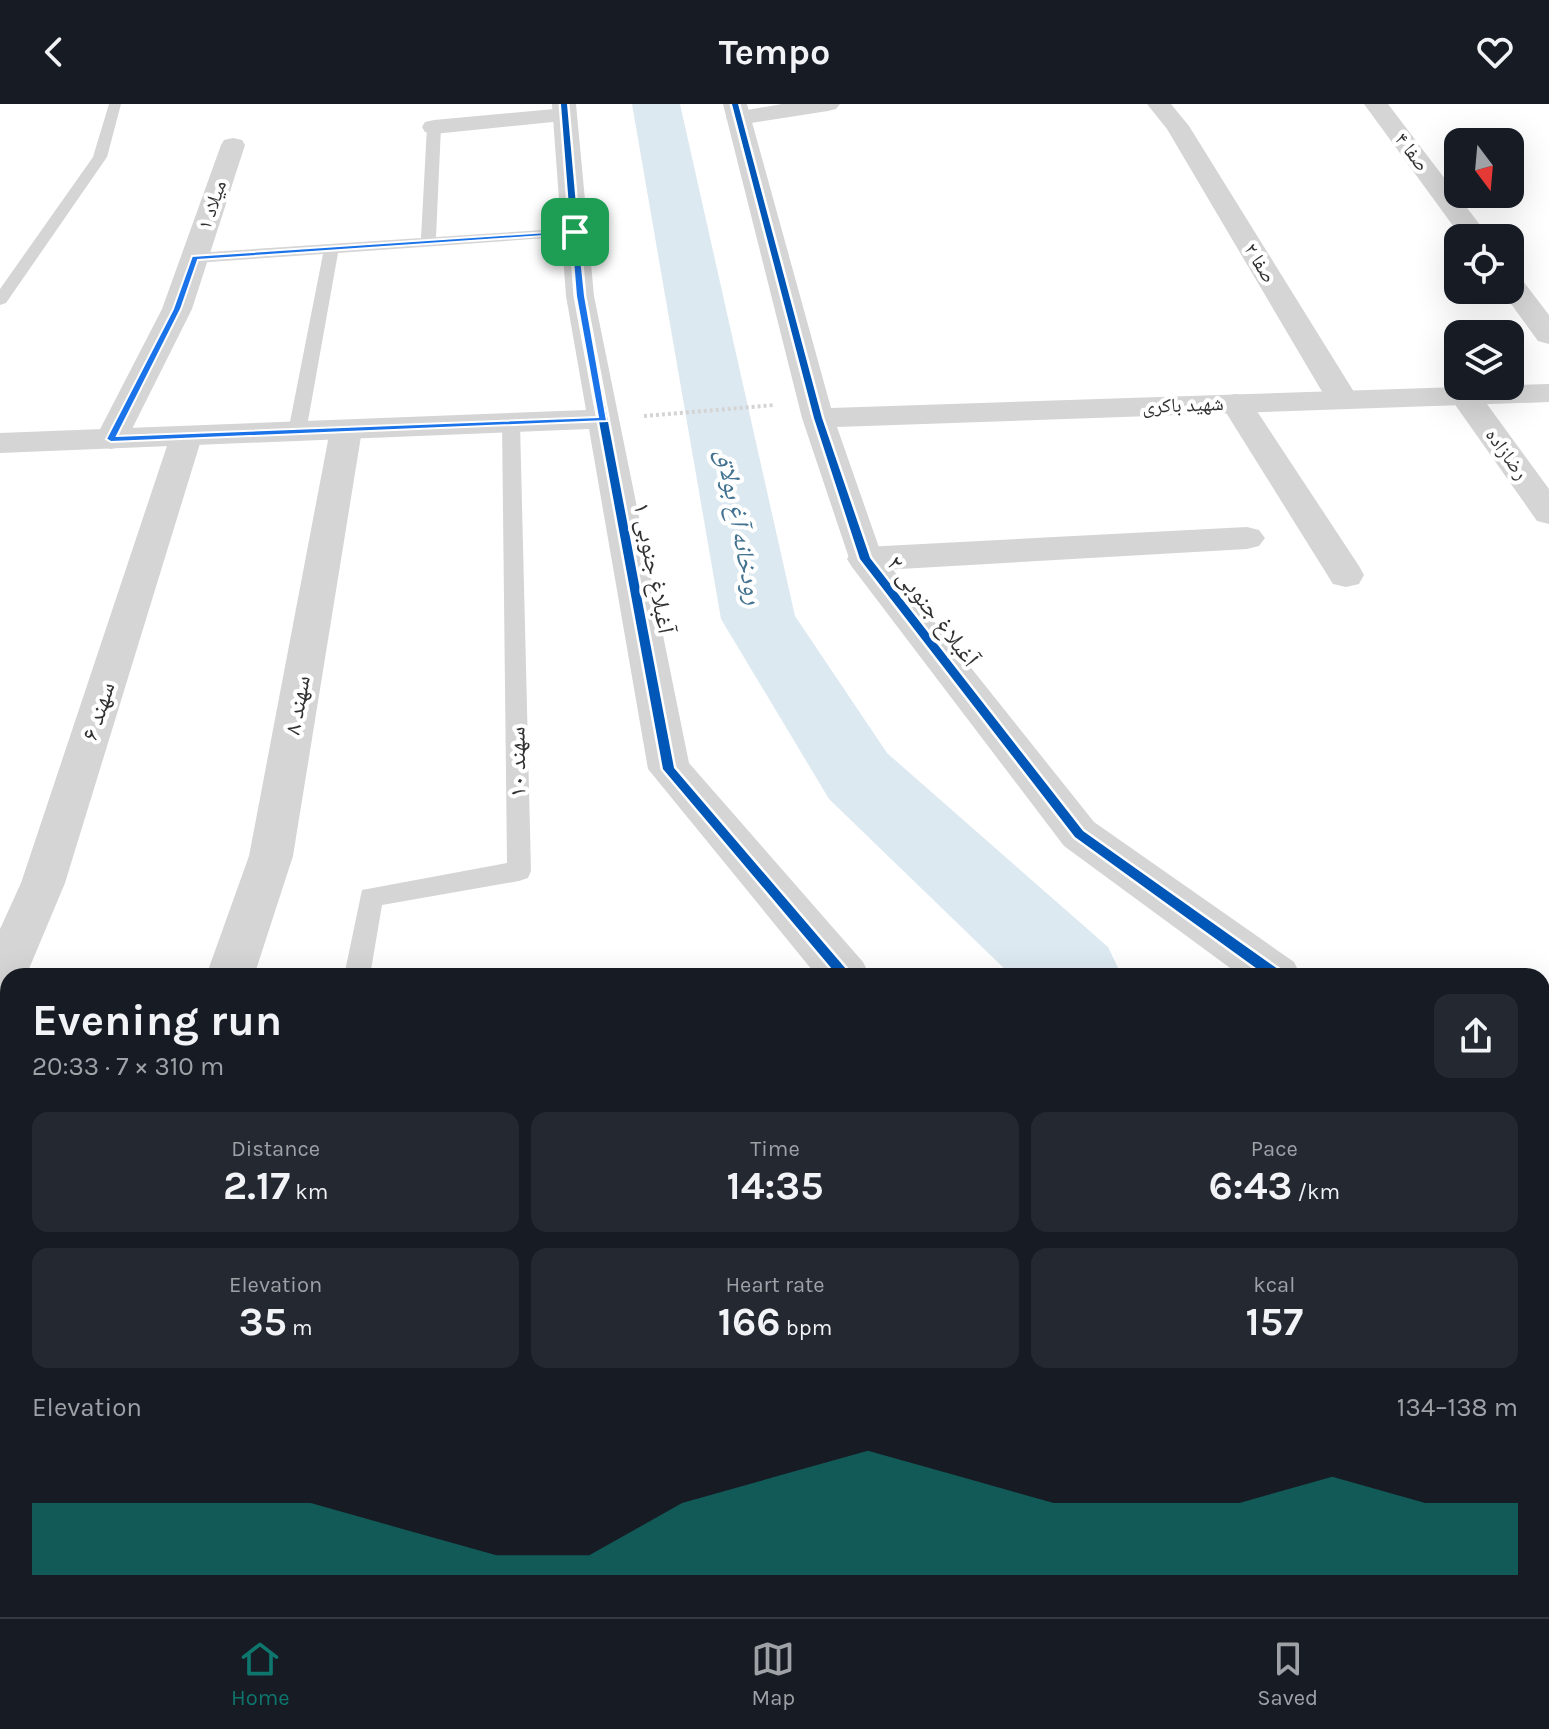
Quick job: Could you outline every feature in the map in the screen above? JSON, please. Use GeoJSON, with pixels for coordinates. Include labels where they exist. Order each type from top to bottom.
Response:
{"type":"FeatureCollection","features":[{"type":"Feature","properties":{"kind":"street"},"geometry":{"type":"LineString","coordinates":[[737,111],[828,104]]}},
{"type":"Feature","properties":{"kind":"street","name":"صفا ۴"},"geometry":{"type":"LineString","coordinates":[[1376,104],[1466,224]]}},
{"type":"Feature","properties":{"kind":"street"},"geometry":{"type":"LineString","coordinates":[[434,127],[565,109]]}},
{"type":"Feature","properties":{"kind":"street","name":"آغبلاغ جنوبی ۱"},"geometry":{"type":"LineString","coordinates":[[565,109],[580,296],[669,769],[839,968]]}},
{"type":"Feature","properties":{"kind":"street","name":"آغبلاغ جنوبی ۲"},"geometry":{"type":"LineString","coordinates":[[737,111],[816,410],[865,559],[1079,834],[1266,968]]}},
{"type":"Feature","properties":{"kind":"street","name":"صفا ۲"},"geometry":{"type":"LineString","coordinates":[[1168,115],[1343,400]]}},
{"type":"Feature","properties":{"kind":"street","name":"میلاد ۱"},"geometry":{"type":"LineString","coordinates":[[111,439],[177,309],[233,145]]}},
{"type":"Feature","properties":{"kind":"street"},"geometry":{"type":"LineString","coordinates":[[1524,302],[1549,335]]}},
{"type":"Feature","properties":{"kind":"street","name":"شهید باکری"},"geometry":{"type":"LineString","coordinates":[[1524,394],[1549,393]]}},
{"type":"Feature","properties":{"kind":"street","name":"شهید باکری"},"geometry":{"type":"LineString","coordinates":[[816,410],[1444,397]]}},
{"type":"Feature","properties":{"kind":"street","name":"رضازاده"},"geometry":{"type":"LineString","coordinates":[[1468,400],[1549,513]]}},
{"type":"Feature","properties":{"kind":"street"},"geometry":{"type":"LineString","coordinates":[[1236,403],[1346,575]]}},
{"type":"Feature","properties":{"kind":"street"},"geometry":{"type":"LineString","coordinates":[[0,443],[604,419]]}},
{"type":"Feature","properties":{"kind":"street","name":"سهند ۸"},"geometry":{"type":"LineString","coordinates":[[233,968],[271,856],[346,430]]}},
{"type":"Feature","properties":{"kind":"street","name":"سهند ۶"},"geometry":{"type":"LineString","coordinates":[[6,968],[43,883],[186,437]]}},
{"type":"Feature","properties":{"kind":"street"},"geometry":{"type":"LineString","coordinates":[[865,559],[1247,538]]}},
{"type":"Feature","properties":{"kind":"lane"},"geometry":{"type":"LineString","coordinates":[[0,300],[100,157],[115,104]]}},
{"type":"Feature","properties":{"kind":"lane"},"geometry":{"type":"LineString","coordinates":[[428,242],[434,127]]}},
{"type":"Feature","properties":{"kind":"lane"},"geometry":{"type":"LineString","coordinates":[[195,258],[575,232]]}},
{"type":"Feature","properties":{"kind":"lane"},"geometry":{"type":"LineString","coordinates":[[297,432],[331,249]]}},
{"type":"Feature","properties":{"kind":"lane","name":"سهند ۱۰"},"geometry":{"type":"LineString","coordinates":[[358,968],[371,897],[519,871],[511,423]]}},
{"type":"Feature","properties":{"kind":"path"},"geometry":{"type":"LineString","coordinates":[[604,419],[816,410]]}},
{"type":"Feature","properties":{"kind":"waterway","name":"رودخانه آغ بولاق"},"geometry":{"type":"LineString","coordinates":[[656,104],[758,619],[858,776],[1066,968]]}},
{"type":"Feature","properties":{"kind":"cycle path"},"geometry":{"type":"LineString","coordinates":[[564,104],[580,296],[669,769],[839,968]]}},
{"type":"Feature","properties":{"kind":"cycle path"},"geometry":{"type":"LineString","coordinates":[[735,104],[818,418],[865,559],[1079,834],[1266,968]]}},
{"type":"Feature","properties":{"kind":"route"},"geometry":{"type":"LineString","coordinates":[[575,232],[580,296],[604,419],[111,439],[177,309],[195,258],[575,232]]}}]}
